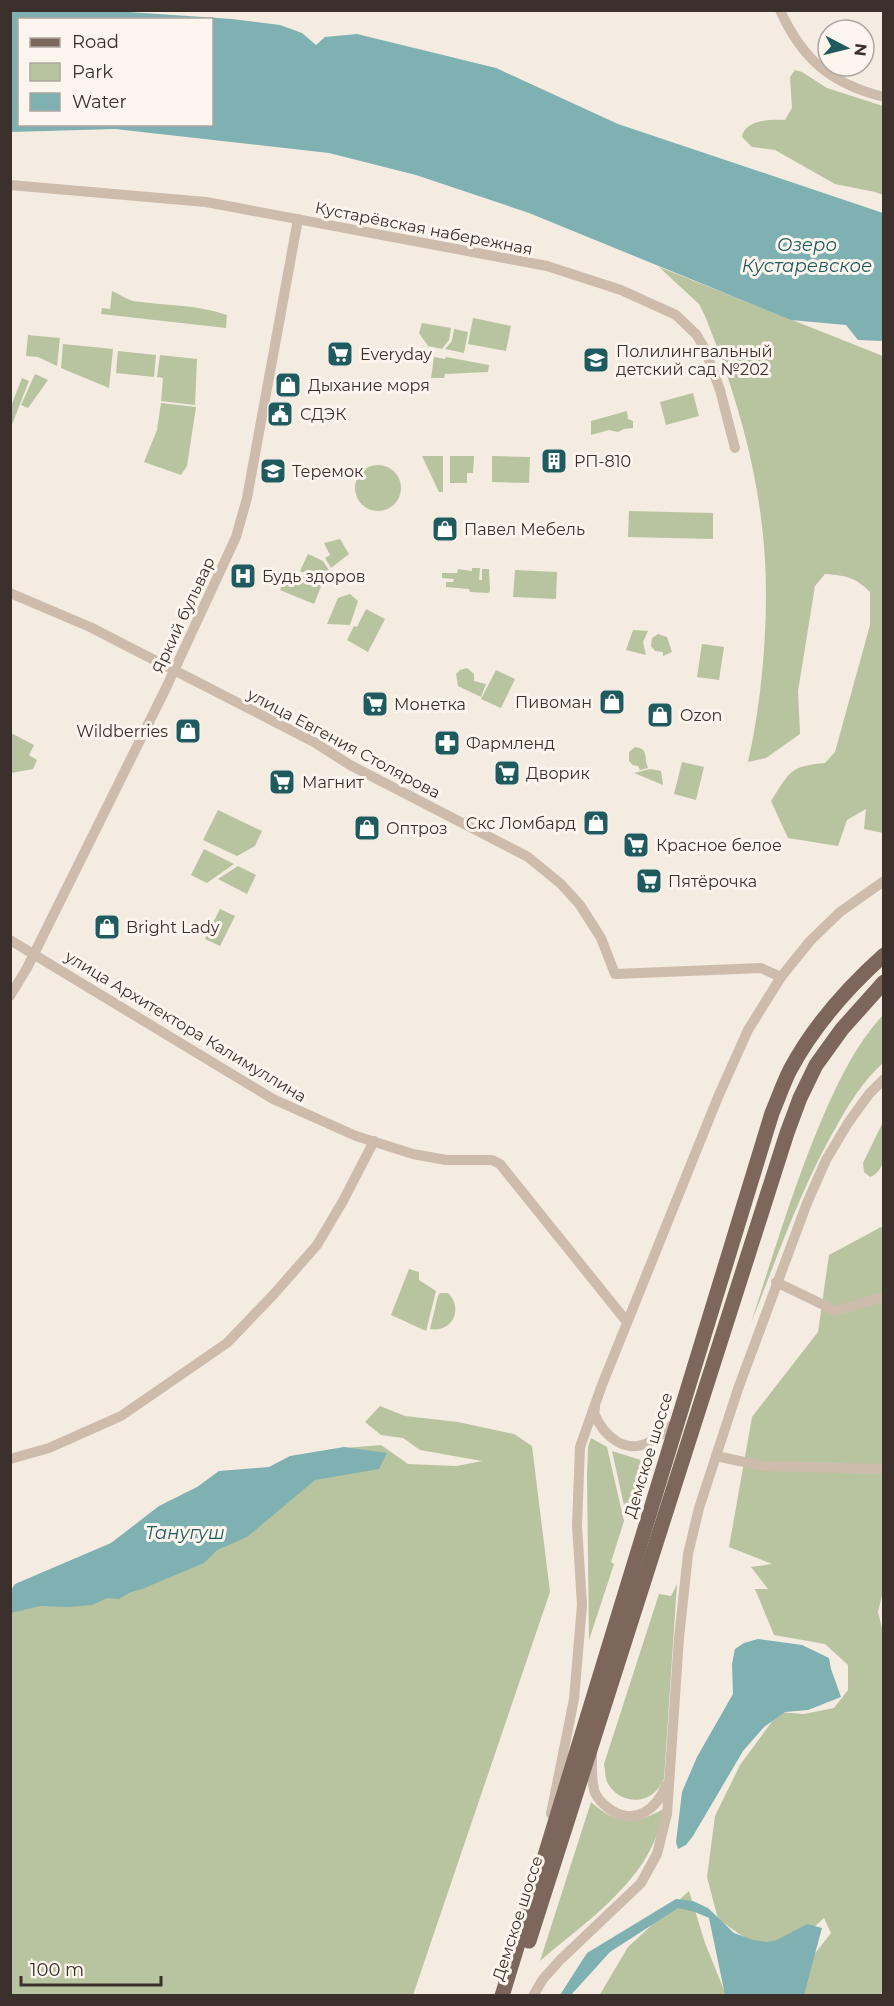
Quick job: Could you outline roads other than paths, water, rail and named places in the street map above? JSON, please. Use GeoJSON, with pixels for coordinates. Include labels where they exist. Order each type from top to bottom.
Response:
{"type":"FeatureCollection","features":[{"type":"Feature","properties":{"kind":"main road","name":"Демское шоссе"},"geometry":{"type":"LineString","coordinates":[[502,1995],[756,1161],[789,1072],[811,1035],[832,1006],[884,955]]}},
{"type":"Feature","properties":{"kind":"main road","name":"Демское шоссе"},"geometry":{"type":"LineString","coordinates":[[512,1995],[779,1156],[800,1098],[816,1065],[842,1029],[884,982]]}},
{"type":"Feature","properties":{"kind":"street"},"geometry":{"type":"LineString","coordinates":[[780,10],[799,45],[817,65],[836,80],[861,92],[884,97]]}},
{"type":"Feature","properties":{"kind":"street","name":"Кустарёвская набережная"},"geometry":{"type":"LineString","coordinates":[[10,185],[200,201],[553,268],[628,292],[676,315],[694,331],[705,349],[722,395],[735,448]]}},
{"type":"Feature","properties":{"kind":"street","name":"Яркий бульвар"},"geometry":{"type":"LineString","coordinates":[[10,996],[34,953],[174,670],[236,537],[242,519],[298,219]]}},
{"type":"Feature","properties":{"kind":"street","name":"улица Евгения Столярова"},"geometry":{"type":"LineString","coordinates":[[10,593],[88,626],[319,745],[357,769],[528,857],[561,884],[580,904],[601,938],[615,974],[761,968],[781,977]]}},
{"type":"Feature","properties":{"kind":"street"},"geometry":{"type":"LineString","coordinates":[[535,1885],[574,1699],[582,1605],[577,1526],[580,1447],[627,1322],[734,1058],[748,1030],[781,977],[810,941],[840,912],[884,881]]}},
{"type":"Feature","properties":{"kind":"street","name":"улица Архитектора Калимуллина"},"geometry":{"type":"LineString","coordinates":[[10,940],[273,1099],[328,1125],[428,1158],[463,1161],[492,1160],[500,1164],[627,1322]]}},
{"type":"Feature","properties":{"kind":"street"},"geometry":{"type":"LineString","coordinates":[[533,1995],[543,1978],[561,1959],[641,1883],[657,1854],[667,1814],[679,1638],[688,1554],[699,1508],[776,1282],[807,1203],[826,1160],[848,1123],[869,1094],[884,1079]]}},
{"type":"Feature","properties":{"kind":"street"},"geometry":{"type":"LineString","coordinates":[[10,1459],[49,1448],[121,1416],[227,1343],[317,1245],[343,1202],[374,1142]]}},
{"type":"Feature","properties":{"kind":"street"},"geometry":{"type":"LineString","coordinates":[[776,1282],[836,1311],[884,1297]]}},
{"type":"Feature","properties":{"kind":"street"},"geometry":{"type":"LineString","coordinates":[[602,1385],[594,1413],[601,1429],[615,1441],[629,1446],[649,1443],[677,1422]]}},
{"type":"Feature","properties":{"kind":"street"},"geometry":{"type":"LineString","coordinates":[[716,1456],[763,1466],[884,1469]]}},
{"type":"Feature","properties":{"kind":"street"},"geometry":{"type":"LineString","coordinates":[[604,1704],[592,1754],[592,1773],[595,1794],[606,1807],[618,1815],[636,1816],[654,1807],[662,1797],[670,1777]]}},
{"type":"Feature","properties":{"kind":"water","name":"Озеро Кустаревское"},"geometry":{"type":"Polygon","coordinates":[[[10,11],[114,11],[232,19],[280,25],[302,33],[316,45],[325,37],[357,34],[496,68],[618,124],[883,213],[883,341],[858,340],[846,325],[791,320],[529,213],[416,175],[329,153],[115,129],[11,132],[10,11]]]}},
{"type":"Feature","properties":{"kind":"water","name":"Танугуш"},"geometry":{"type":"Polygon","coordinates":[[[344,1447],[387,1453],[379,1469],[315,1480],[247,1537],[217,1550],[204,1563],[119,1599],[107,1598],[92,1605],[40,1606],[11,1613],[11,1590],[15,1584],[111,1543],[159,1506],[197,1487],[219,1471],[269,1467],[290,1456],[344,1447]]]}},
{"type":"Feature","properties":{"kind":"water"},"geometry":{"type":"Polygon","coordinates":[[[758,1639],[802,1645],[829,1658],[841,1697],[808,1710],[785,1712],[764,1727],[743,1751],[693,1836],[686,1845],[678,1849],[676,1842],[682,1792],[697,1757],[733,1694],[732,1664],[735,1649],[744,1643],[758,1639]]]}},
{"type":"Feature","properties":{"kind":"water"},"geometry":{"type":"Polygon","coordinates":[[[676,1899],[693,1901],[708,1908],[734,1933],[753,1940],[768,1942],[777,1940],[807,1924],[822,1928],[804,1995],[725,1995],[709,1918],[678,1908],[610,1952],[571,1995],[560,1995],[587,1953],[676,1899]]]}},
{"type":"Feature","properties":{"kind":"place","name":"Everyday"},"geometry":{"type":"Point","coordinates":[340,354]}},
{"type":"Feature","properties":{"kind":"place","name":"Полилингвальный детский сад №202"},"geometry":{"type":"Point","coordinates":[596,360]}},
{"type":"Feature","properties":{"kind":"place","name":"Дыхание моря"},"geometry":{"type":"Point","coordinates":[288,385]}},
{"type":"Feature","properties":{"kind":"place","name":"СДЭК"},"geometry":{"type":"Point","coordinates":[280,414]}},
{"type":"Feature","properties":{"kind":"place","name":"РП-810"},"geometry":{"type":"Point","coordinates":[554,461]}},
{"type":"Feature","properties":{"kind":"place","name":"Теремок"},"geometry":{"type":"Point","coordinates":[273,471]}},
{"type":"Feature","properties":{"kind":"place","name":"Павел Мебель"},"geometry":{"type":"Point","coordinates":[445,529]}},
{"type":"Feature","properties":{"kind":"place","name":"Будь здоров"},"geometry":{"type":"Point","coordinates":[243,576]}},
{"type":"Feature","properties":{"kind":"place","name":"Пивоман"},"geometry":{"type":"Point","coordinates":[612,702]}},
{"type":"Feature","properties":{"kind":"place","name":"Монетка"},"geometry":{"type":"Point","coordinates":[375,704]}},
{"type":"Feature","properties":{"kind":"place","name":"Ozon"},"geometry":{"type":"Point","coordinates":[660,715]}},
{"type":"Feature","properties":{"kind":"place","name":"Wildberries"},"geometry":{"type":"Point","coordinates":[188,731]}},
{"type":"Feature","properties":{"kind":"place","name":"Фармленд"},"geometry":{"type":"Point","coordinates":[447,743]}},
{"type":"Feature","properties":{"kind":"place","name":"Дворик"},"geometry":{"type":"Point","coordinates":[507,773]}},
{"type":"Feature","properties":{"kind":"place","name":"Магнит"},"geometry":{"type":"Point","coordinates":[282,782]}},
{"type":"Feature","properties":{"kind":"place","name":"Скс Ломбард"},"geometry":{"type":"Point","coordinates":[596,823]}},
{"type":"Feature","properties":{"kind":"place","name":"Оптроз"},"geometry":{"type":"Point","coordinates":[367,828]}},
{"type":"Feature","properties":{"kind":"place","name":"Красное белое"},"geometry":{"type":"Point","coordinates":[636,845]}},
{"type":"Feature","properties":{"kind":"place","name":"Пятёрочка"},"geometry":{"type":"Point","coordinates":[649,881]}},
{"type":"Feature","properties":{"kind":"place","name":"Bright Lady"},"geometry":{"type":"Point","coordinates":[107,927]}}]}
